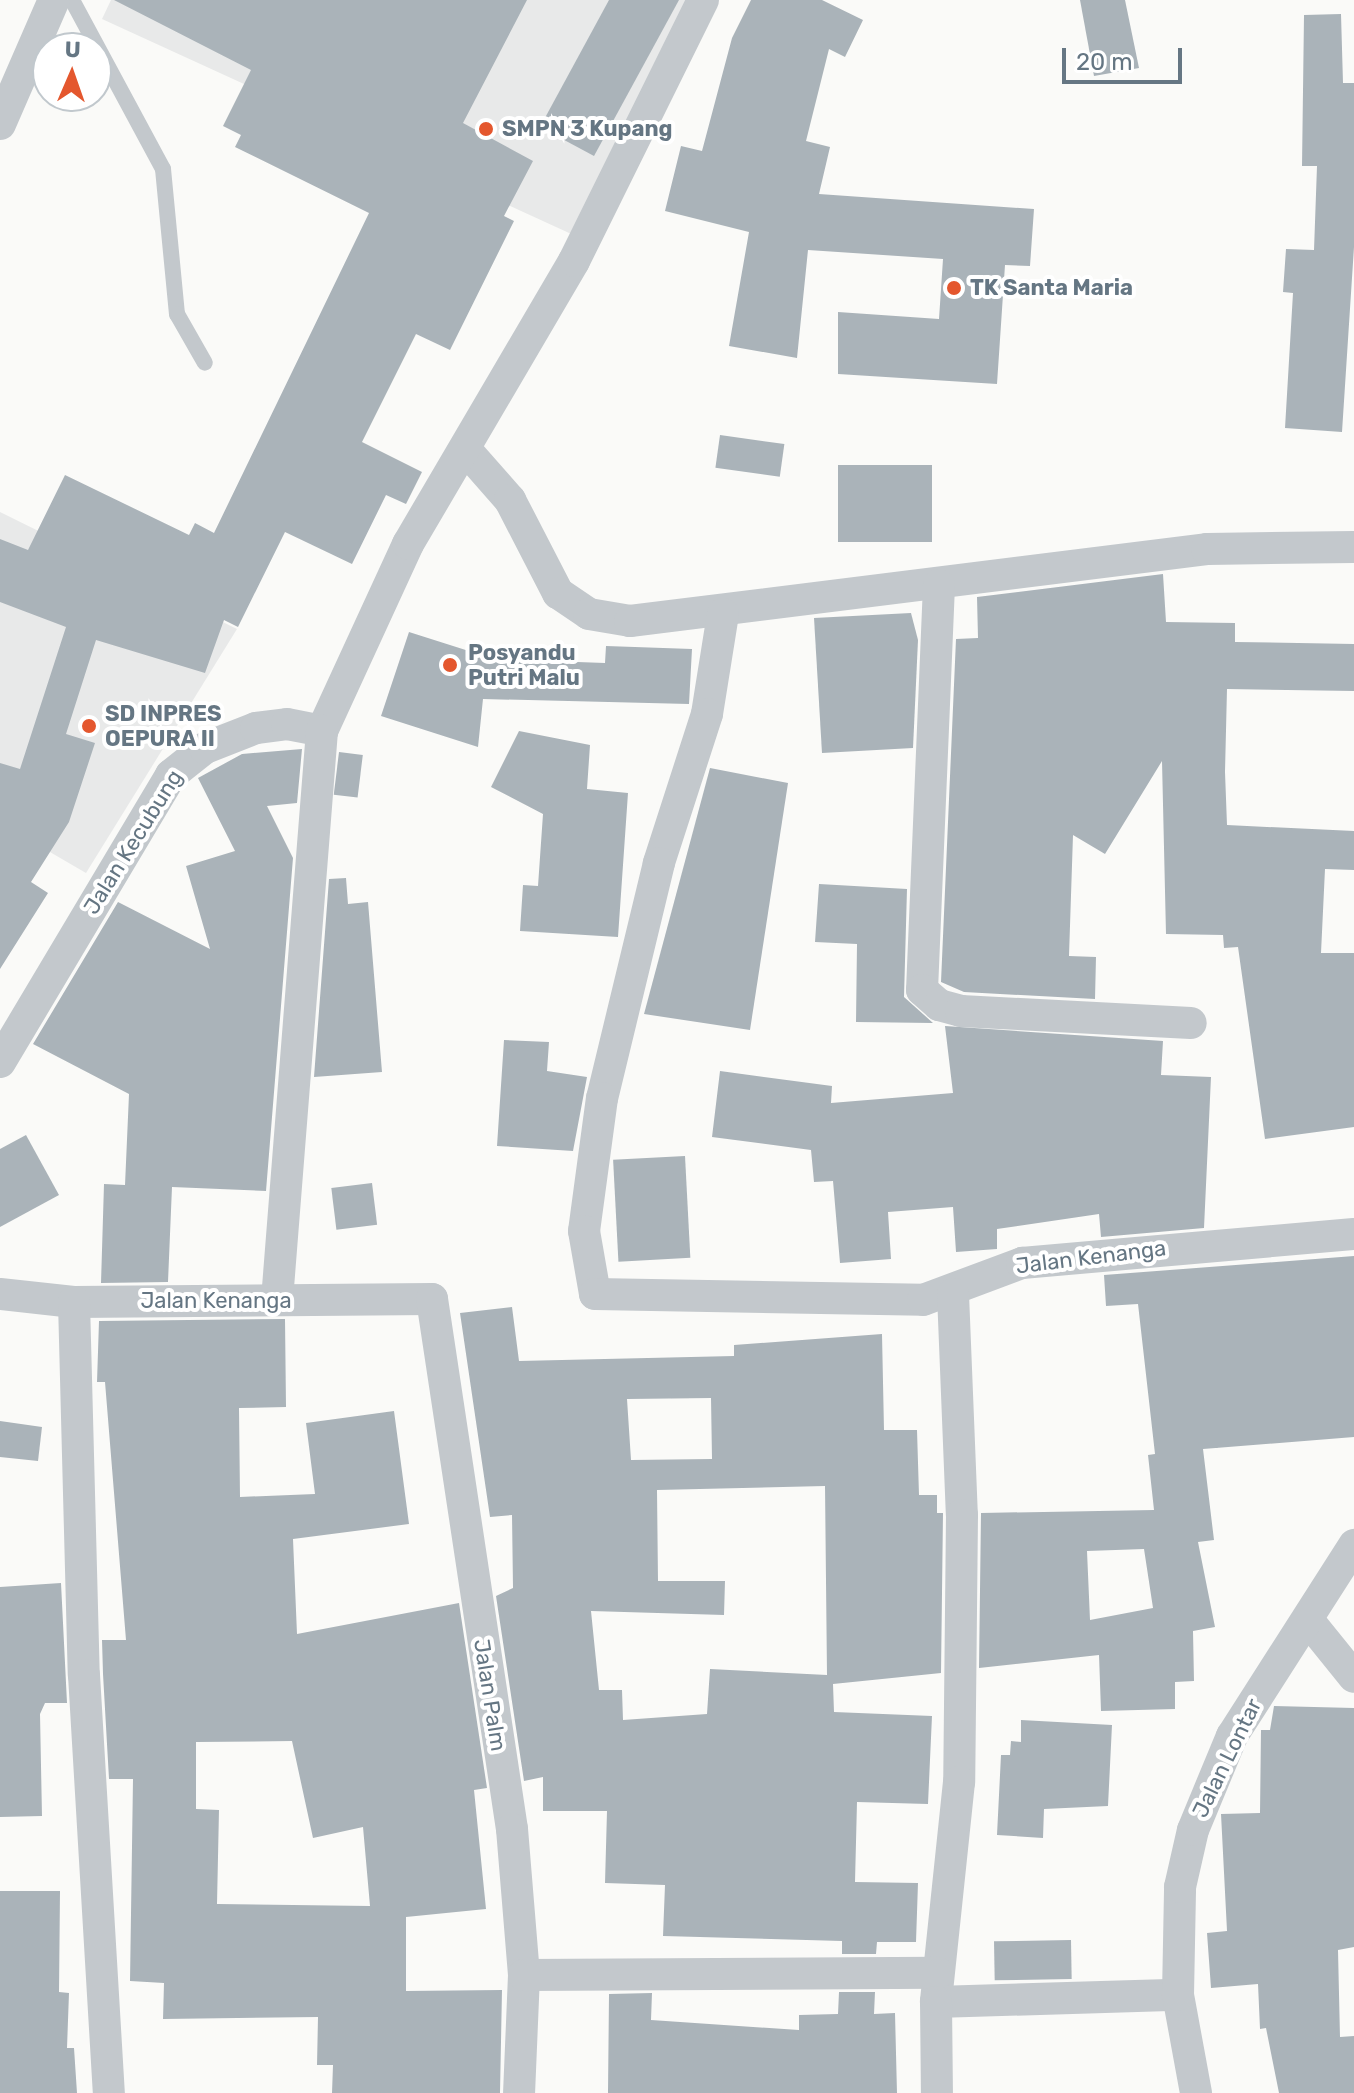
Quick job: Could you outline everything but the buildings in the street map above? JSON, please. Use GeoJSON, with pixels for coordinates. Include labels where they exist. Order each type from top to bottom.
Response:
{"type":"FeatureCollection","features":[{"type":"Feature","properties":{"kind":"street"},"geometry":{"type":"LineString","coordinates":[[0,124],[54,0]]}},
{"type":"Feature","properties":{"kind":"street"},"geometry":{"type":"LineString","coordinates":[[277,1300],[322,731],[408,544],[466,450],[574,261],[703,0]]}},
{"type":"Feature","properties":{"kind":"street"},"geometry":{"type":"LineString","coordinates":[[466,450],[510,500],[558,593],[589,614],[630,621],[723,614],[1207,549],[1354,547]]}},
{"type":"Feature","properties":{"kind":"street"},"geometry":{"type":"LineString","coordinates":[[939,585],[922,990],[939,1005],[961,1011],[1191,1023]]}},
{"type":"Feature","properties":{"kind":"street","name":"Jalan Kenanga"},"geometry":{"type":"LineString","coordinates":[[723,614],[707,714],[659,863],[602,1098],[585,1205],[595,1294],[856,1301],[953,1294],[1022,1263],[1354,1234]]}},
{"type":"Feature","properties":{"kind":"street","name":"Jalan Kecubung"},"geometry":{"type":"LineString","coordinates":[[0,1062],[171,775],[205,748],[256,728],[287,724],[322,731]]}},
{"type":"Feature","properties":{"kind":"street","name":"Jalan Kenanga"},"geometry":{"type":"LineString","coordinates":[[0,1294],[74,1302],[432,1299]]}},
{"type":"Feature","properties":{"kind":"street"},"geometry":{"type":"LineString","coordinates":[[937,2093],[937,1987],[959,1782],[962,1515],[953,1294]]}},
{"type":"Feature","properties":{"kind":"street","name":"Jalan Palm"},"geometry":{"type":"LineString","coordinates":[[432,1299],[512,1829],[524,1975],[519,2093]]}},
{"type":"Feature","properties":{"kind":"street"},"geometry":{"type":"LineString","coordinates":[[74,1302],[84,1675],[109,2093]]}},
{"type":"Feature","properties":{"kind":"street","name":"Jalan Lontar"},"geometry":{"type":"LineString","coordinates":[[1196,2093],[1178,1995],[1180,1887],[1193,1830],[1232,1736],[1354,1545]]}},
{"type":"Feature","properties":{"kind":"street"},"geometry":{"type":"LineString","coordinates":[[1308,1620],[1354,1677]]}},
{"type":"Feature","properties":{"kind":"street"},"geometry":{"type":"LineString","coordinates":[[524,1975],[1178,1995]]}},
{"type":"Feature","properties":{"kind":"lane"},"geometry":{"type":"LineString","coordinates":[[72,0],[163,169],[177,314],[205,363]]}},
{"type":"Feature","properties":{"kind":"shaded area","name":"SMPN 3 Kupang"},"geometry":{"type":"Polygon","coordinates":[[[111,0],[691,0],[580,238],[102,19],[111,0]]]}},
{"type":"Feature","properties":{"kind":"shaded area","name":"SD INPRES OEPURA II"},"geometry":{"type":"Polygon","coordinates":[[[0,512],[237,629],[86,873],[0,823],[0,512]]]}},
{"type":"Feature","properties":{"kind":"place","name":"SMPN 3 Kupang"},"geometry":{"type":"Point","coordinates":[486,129]}},
{"type":"Feature","properties":{"kind":"place","name":"TK Santa Maria"},"geometry":{"type":"Point","coordinates":[954,288]}},
{"type":"Feature","properties":{"kind":"place","name":"Posyandu Putri Malu"},"geometry":{"type":"Point","coordinates":[450,665]}},
{"type":"Feature","properties":{"kind":"place","name":"SD INPRES OEPURA II"},"geometry":{"type":"Point","coordinates":[89,726]}}]}
